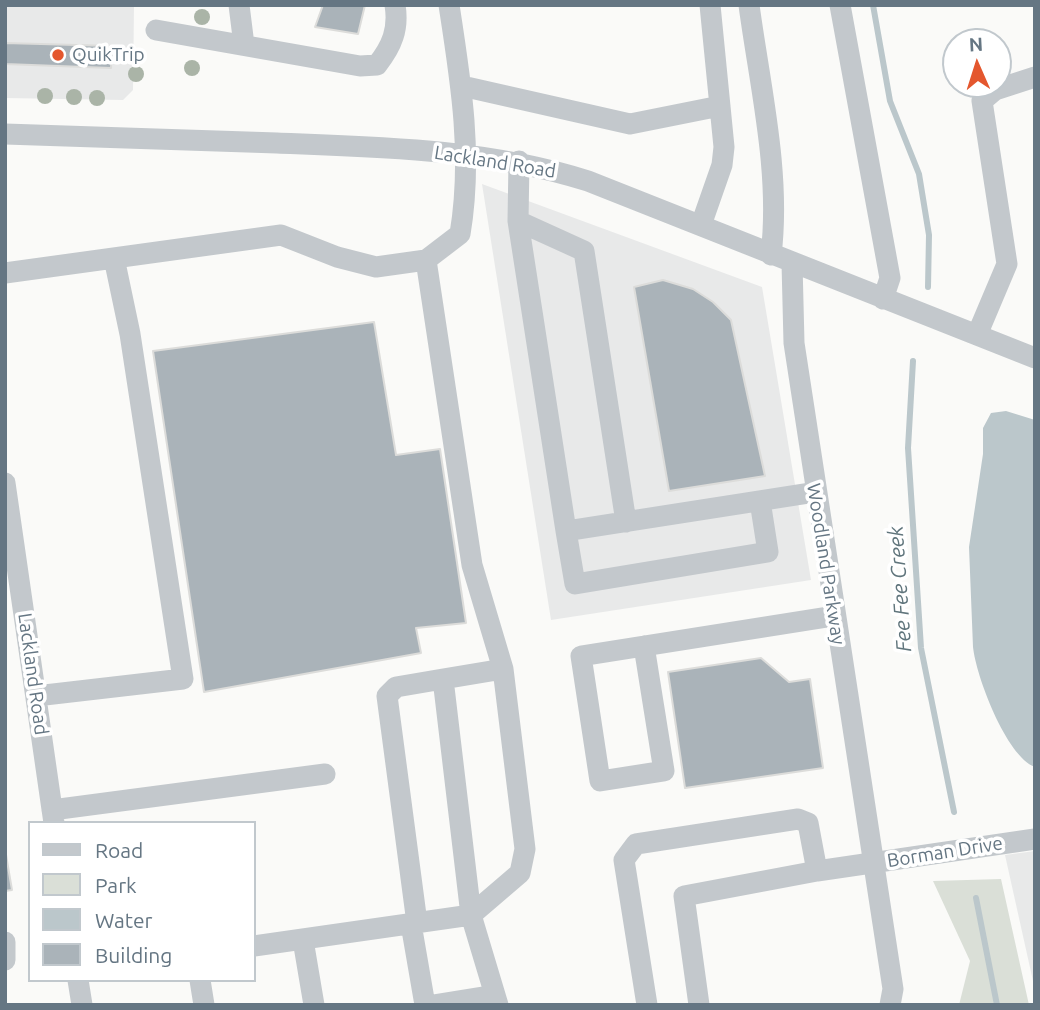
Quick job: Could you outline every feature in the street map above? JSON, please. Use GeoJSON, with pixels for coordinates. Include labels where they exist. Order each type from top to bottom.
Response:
{"type":"FeatureCollection","features":[{"type":"Feature","properties":{"kind":"street"},"geometry":{"type":"LineString","coordinates":[[239,5],[244,45]]}},
{"type":"Feature","properties":{"kind":"street"},"geometry":{"type":"LineString","coordinates":[[156,30],[360,66],[377,65],[391,48],[397,20],[395,5]]}},
{"type":"Feature","properties":{"kind":"street"},"geometry":{"type":"LineString","coordinates":[[5,273],[281,235],[337,257],[376,267],[426,260],[460,234],[467,194],[462,86],[449,5]]}},
{"type":"Feature","properties":{"kind":"street"},"geometry":{"type":"LineString","coordinates":[[701,225],[722,165],[720,106],[710,5]]}},
{"type":"Feature","properties":{"kind":"street"},"geometry":{"type":"LineString","coordinates":[[749,5],[773,185],[775,221],[771,255]]}},
{"type":"Feature","properties":{"kind":"street"},"geometry":{"type":"LineString","coordinates":[[840,5],[890,278],[883,299]]}},
{"type":"Feature","properties":{"kind":"street"},"geometry":{"type":"LineString","coordinates":[[977,335],[1007,264],[982,101],[995,90],[1035,77]]}},
{"type":"Feature","properties":{"kind":"street"},"geometry":{"type":"LineString","coordinates":[[462,86],[630,124],[720,106]]}},
{"type":"Feature","properties":{"kind":"street","name":"Lackland Road"},"geometry":{"type":"LineString","coordinates":[[5,134],[370,146],[519,162],[588,180],[1035,358]]}},
{"type":"Feature","properties":{"kind":"street"},"geometry":{"type":"LineString","coordinates":[[519,162],[518,221],[575,584],[768,552],[760,501]]}},
{"type":"Feature","properties":{"kind":"street"},"geometry":{"type":"LineString","coordinates":[[518,221],[584,251],[626,522]]}},
{"type":"Feature","properties":{"kind":"street"},"geometry":{"type":"LineString","coordinates":[[36,696],[183,679],[130,334],[114,258]]}},
{"type":"Feature","properties":{"kind":"street"},"geometry":{"type":"LineString","coordinates":[[256,946],[471,915],[520,873],[525,849],[503,669],[472,565],[426,260]]}},
{"type":"Feature","properties":{"kind":"street","name":"Woodland Parkway"},"geometry":{"type":"LineString","coordinates":[[792,263],[794,343],[872,863]]}},
{"type":"Feature","properties":{"kind":"street","name":"Lackland Road"},"geometry":{"type":"LineString","coordinates":[[5,484],[53,816]]}},
{"type":"Feature","properties":{"kind":"street"},"geometry":{"type":"LineString","coordinates":[[566,531],[816,492]]}},
{"type":"Feature","properties":{"kind":"street"},"geometry":{"type":"LineString","coordinates":[[644,646],[664,771],[600,781],[581,656],[644,646],[834,616]]}},
{"type":"Feature","properties":{"kind":"street"},"geometry":{"type":"LineString","coordinates":[[425,1005],[387,696],[396,687],[503,669]]}},
{"type":"Feature","properties":{"kind":"street"},"geometry":{"type":"LineString","coordinates":[[433,1005],[496,1000],[471,915],[443,679]]}},
{"type":"Feature","properties":{"kind":"street"},"geometry":{"type":"LineString","coordinates":[[53,816],[325,774]]}},
{"type":"Feature","properties":{"kind":"street"},"geometry":{"type":"LineString","coordinates":[[647,1005],[624,860],[636,844],[798,819],[808,823],[817,871]]}},
{"type":"Feature","properties":{"kind":"street","name":"Borman Drive"},"geometry":{"type":"LineString","coordinates":[[890,1005],[893,989],[872,863],[1035,839]]}},
{"type":"Feature","properties":{"kind":"street"},"geometry":{"type":"LineString","coordinates":[[699,1005],[684,896],[872,863]]}},
{"type":"Feature","properties":{"kind":"street"},"geometry":{"type":"LineString","coordinates":[[303,940],[314,1005]]}},
{"type":"Feature","properties":{"kind":"street"},"geometry":{"type":"LineString","coordinates":[[5,942],[5,960]]}},
{"type":"Feature","properties":{"kind":"street"},"geometry":{"type":"LineString","coordinates":[[78,982],[82,1005]]}},
{"type":"Feature","properties":{"kind":"street"},"geometry":{"type":"LineString","coordinates":[[200,982],[204,1005]]}},
{"type":"Feature","properties":{"kind":"shaded area"},"geometry":{"type":"Polygon","coordinates":[[[5,5],[134,5],[133,90],[123,100],[5,98],[5,5]]]}},
{"type":"Feature","properties":{"kind":"shaded area"},"geometry":{"type":"Polygon","coordinates":[[[482,184],[762,287],[811,580],[551,620],[482,184]]]}},
{"type":"Feature","properties":{"kind":"shaded area"},"geometry":{"type":"Polygon","coordinates":[[[1035,851],[1035,990],[1005,855],[1035,851]]]}},
{"type":"Feature","properties":{"kind":"green space"},"geometry":{"type":"Polygon","coordinates":[[[1001,879],[1029,1005],[959,1005],[970,961],[933,881],[1001,879]]]}},
{"type":"Feature","properties":{"kind":"water"},"geometry":{"type":"Polygon","coordinates":[[[1006,411],[1035,420],[1035,767],[1024,760],[1003,732],[986,695],[973,647],[969,547],[983,454],[983,428],[991,413],[1006,411]]]}},
{"type":"Feature","properties":{"kind":"building"},"geometry":{"type":"Polygon","coordinates":[[[323,5],[365,5],[358,34],[315,27],[323,5]]]}},
{"type":"Feature","properties":{"kind":"building","name":"QuikTrip"},"geometry":{"type":"Polygon","coordinates":[[[5,43],[112,46],[111,68],[5,64],[5,43]]]}},
{"type":"Feature","properties":{"kind":"building"},"geometry":{"type":"Polygon","coordinates":[[[663,280],[693,289],[713,302],[731,320],[765,476],[669,491],[634,287],[663,280]]]}},
{"type":"Feature","properties":{"kind":"building"},"geometry":{"type":"Polygon","coordinates":[[[374,322],[396,455],[440,449],[466,623],[416,628],[421,653],[204,692],[153,351],[374,322]]]}},
{"type":"Feature","properties":{"kind":"building"},"geometry":{"type":"Polygon","coordinates":[[[761,658],[789,682],[810,679],[823,768],[685,788],[668,672],[761,658]]]}},
{"type":"Feature","properties":{"kind":"building"},"geometry":{"type":"Polygon","coordinates":[[[5,849],[12,890],[5,891],[5,849]]]}},
{"type":"Feature","properties":{"kind":"waterway","name":"Fee Fee Creek"},"geometry":{"type":"LineString","coordinates":[[873,5],[890,101],[919,174],[929,235],[928,287]]}},
{"type":"Feature","properties":{"kind":"waterway","name":"Fee Fee Creek"},"geometry":{"type":"LineString","coordinates":[[913,361],[908,448],[921,648],[954,812]]}},
{"type":"Feature","properties":{"kind":"waterway","name":"Fee Fee Creek"},"geometry":{"type":"LineString","coordinates":[[976,898],[997,1005]]}},
{"type":"Feature","properties":{"kind":"place","name":"QuikTrip"},"geometry":{"type":"Point","coordinates":[58,55]}}]}
